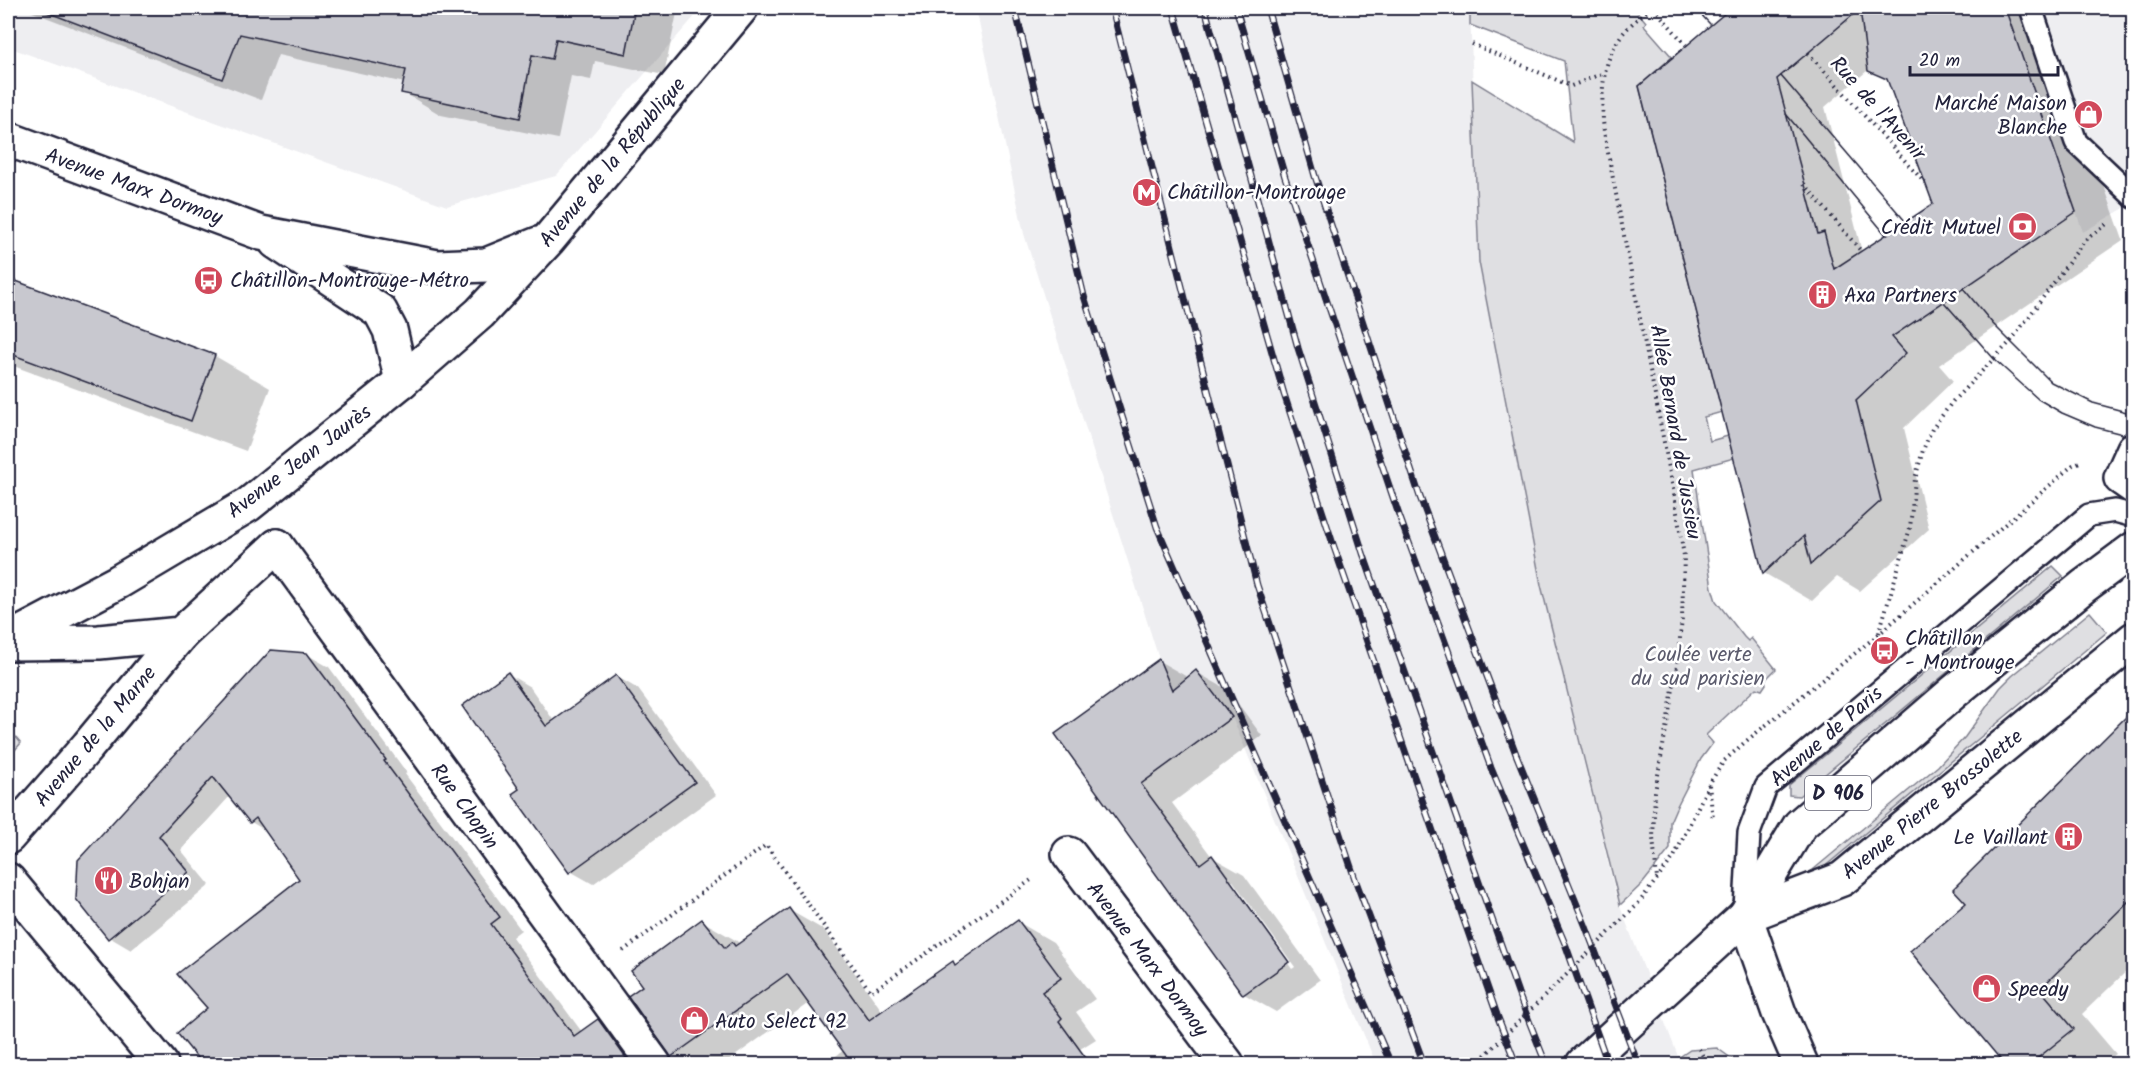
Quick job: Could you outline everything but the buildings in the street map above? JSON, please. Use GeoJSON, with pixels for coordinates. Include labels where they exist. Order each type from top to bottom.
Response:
{"type":"FeatureCollection","features":[{"type":"Feature","properties":{"kind":"main road","name":"Avenue de la République"},"geometry":{"type":"LineString","coordinates":[[480,313],[548,240],[741,8]]}},
{"type":"Feature","properties":{"kind":"main road","name":"Avenue Marx Dormoy"},"geometry":{"type":"LineString","coordinates":[[8,139],[261,232],[437,267],[486,265],[548,240]]}},
{"type":"Feature","properties":{"kind":"main road","name":"Avenue Marx Dormoy"},"geometry":{"type":"LineString","coordinates":[[261,232],[380,311],[390,330],[402,381]]}},
{"type":"Feature","properties":{"kind":"main road","name":"Avenue Jean Jaurès"},"geometry":{"type":"LineString","coordinates":[[8,641],[118,582],[248,505],[402,381],[480,313]]}},
{"type":"Feature","properties":{"kind":"main road"},"geometry":{"type":"LineString","coordinates":[[2133,449],[2121,478],[2133,487]]}},
{"type":"Feature","properties":{"kind":"main road","name":"Rue Chopin"},"geometry":{"type":"LineString","coordinates":[[181,634],[277,546],[654,1065]]}},
{"type":"Feature","properties":{"kind":"main road","name":"D 906"},"geometry":{"type":"LineString","coordinates":[[1745,916],[1800,825],[1955,691],[2133,549]]}},
{"type":"Feature","properties":{"kind":"main road","name":"Avenue Jean Jaurès"},"geometry":{"type":"LineString","coordinates":[[8,641],[99,642],[181,634]]}},
{"type":"Feature","properties":{"kind":"main road","name":"Avenue de la Marne"},"geometry":{"type":"LineString","coordinates":[[8,837],[88,746],[181,634]]}},
{"type":"Feature","properties":{"kind":"main road","name":"Avenue Pierre Brossolette"},"geometry":{"type":"LineString","coordinates":[[1583,1065],[1745,916],[1842,879],[2133,639]]}},
{"type":"Feature","properties":{"kind":"main road","name":"Avenue Marx Dormoy"},"geometry":{"type":"LineString","coordinates":[[1070,854],[1227,1065]]}},
{"type":"Feature","properties":{"kind":"main road"},"geometry":{"type":"LineString","coordinates":[[8,880],[161,1065]]}},
{"type":"Feature","properties":{"kind":"main road"},"geometry":{"type":"LineString","coordinates":[[1745,916],[1779,1013],[1801,1065]]}},
{"type":"Feature","properties":{"kind":"lane"},"geometry":{"type":"LineString","coordinates":[[2031,8],[2076,142],[2133,197]]}},
{"type":"Feature","properties":{"kind":"lane","name":"Avenue de Paris"},"geometry":{"type":"LineString","coordinates":[[1745,916],[1749,833],[1766,787],[2088,515],[2115,511],[2133,516]]}},
{"type":"Feature","properties":{"kind":"path"},"geometry":{"type":"LineString","coordinates":[[1653,8],[1686,45]]}},
{"type":"Feature","properties":{"kind":"path","name":"Allée Bernard de Jussieu"},"geometry":{"type":"LineString","coordinates":[[1476,1065],[1637,905],[1657,880],[1653,838],[1655,792],[1677,666],[1682,619],[1684,556],[1604,132],[1601,100],[1604,73],[1611,51],[1621,35],[1653,8]]}},
{"type":"Feature","properties":{"kind":"path"},"geometry":{"type":"LineString","coordinates":[[1472,44],[1571,86],[1604,73]]}},
{"type":"Feature","properties":{"kind":"path","name":"Rue de l'Avenir"},"geometry":{"type":"LineString","coordinates":[[1808,53],[1925,183]]}},
{"type":"Feature","properties":{"kind":"path"},"geometry":{"type":"LineString","coordinates":[[1804,184],[1861,251]]}},
{"type":"Feature","properties":{"kind":"path"},"geometry":{"type":"LineString","coordinates":[[2073,465],[1879,634],[1910,528],[1915,479],[1932,429],[1945,409],[2011,341],[2085,240],[2109,222]]}},
{"type":"Feature","properties":{"kind":"path"},"geometry":{"type":"LineString","coordinates":[[620,953],[766,845],[871,992],[1070,854]]}},
{"type":"Feature","properties":{"kind":"path"},"geometry":{"type":"LineString","coordinates":[[1699,1049],[1707,1065]]}},
{"type":"Feature","properties":{"kind":"shaded area"},"geometry":{"type":"Polygon","coordinates":[[[8,8],[702,8],[556,176],[447,206],[8,47],[8,8]]]}},
{"type":"Feature","properties":{"kind":"shaded area"},"geometry":{"type":"Polygon","coordinates":[[[976,8],[1470,8],[1479,262],[1541,585],[1616,896],[1681,1064],[1376,1064],[1232,717],[1196,670],[1172,690],[1159,659],[1024,234],[976,8]]]}},
{"type":"Feature","properties":{"kind":"shaded area","name":"Marché Maison Blanche"},"geometry":{"type":"Polygon","coordinates":[[[2005,8],[2133,8],[2133,203],[2083,232],[2005,8]]]}},
{"type":"Feature","properties":{"kind":"green space","name":"Coulée verte du sud parisien"},"geometry":{"type":"Polygon","coordinates":[[[1470,8],[1634,8],[1646,22],[1644,25],[1672,57],[1639,86],[1722,412],[1704,417],[1710,441],[1728,436],[1734,458],[1694,469],[1712,588],[1716,601],[1744,637],[1748,641],[1751,638],[1776,669],[1765,680],[1766,684],[1762,690],[1756,688],[1706,735],[1713,743],[1701,759],[1670,822],[1670,849],[1643,883],[1620,905],[1541,585],[1479,262],[1472,80],[1573,142],[1564,61],[1470,25],[1470,8]]]}},
{"type":"Feature","properties":{"kind":"green space"},"geometry":{"type":"Polygon","coordinates":[[[2053,566],[2063,576],[1799,796],[1789,795],[1789,785],[2053,566]]]}},
{"type":"Feature","properties":{"kind":"green space"},"geometry":{"type":"Polygon","coordinates":[[[2090,612],[2107,632],[1805,883],[1802,879],[1938,766],[1965,737],[2000,688],[2012,676],[2090,612]]]}},
{"type":"Feature","properties":{"kind":"green space"},"geometry":{"type":"Polygon","coordinates":[[[8,728],[21,743],[8,758],[8,728]]]}},
{"type":"Feature","properties":{"kind":"green space"},"geometry":{"type":"Polygon","coordinates":[[[1717,1048],[1739,1064],[1681,1064],[1678,1058],[1690,1050],[1717,1048]]]}},
{"type":"Feature","properties":{"kind":"tram line"},"geometry":{"type":"LineString","coordinates":[[1695,8],[1710,24]]}},
{"type":"Feature","properties":{"kind":"tram line"},"geometry":{"type":"LineString","coordinates":[[1781,76],[1906,222]]}},
{"type":"Feature","properties":{"kind":"tram line"},"geometry":{"type":"LineString","coordinates":[[1786,114],[1886,235]]}},
{"type":"Feature","properties":{"kind":"tram line"},"geometry":{"type":"LineString","coordinates":[[1963,288],[1993,324],[2051,382],[2093,403],[2134,414]]}},
{"type":"Feature","properties":{"kind":"tram line"},"geometry":{"type":"LineString","coordinates":[[1943,301],[1995,360],[2038,399],[2062,413],[2095,427],[2134,437]]}},
{"type":"Feature","properties":{"kind":"railway"},"geometry":{"type":"LineString","coordinates":[[1015,8],[1084,296],[1157,527],[1391,1064]]}},
{"type":"Feature","properties":{"kind":"railway"},"geometry":{"type":"LineString","coordinates":[[1112,8],[1257,585],[1355,879],[1424,1064]]}},
{"type":"Feature","properties":{"kind":"railway"},"geometry":{"type":"LineString","coordinates":[[1173,8],[1284,394],[1334,547],[1516,1064]]}},
{"type":"Feature","properties":{"kind":"railway"},"geometry":{"type":"LineString","coordinates":[[1205,8],[1298,348],[1363,553],[1518,993],[1546,1064]]}},
{"type":"Feature","properties":{"kind":"railway"},"geometry":{"type":"LineString","coordinates":[[1236,8],[1285,177],[1400,518],[1491,768],[1566,946],[1608,1064]]}},
{"type":"Feature","properties":{"kind":"railway"},"geometry":{"type":"LineString","coordinates":[[1267,8],[1315,176],[1420,497],[1516,754],[1638,1064]]}},
{"type":"Feature","properties":{"kind":"place","name":"Marché Maison Blanche"},"geometry":{"type":"Point","coordinates":[2088,115]}},
{"type":"Feature","properties":{"kind":"place","name":"Châtillon-Montrouge"},"geometry":{"type":"Point","coordinates":[1146,192]}},
{"type":"Feature","properties":{"kind":"place","name":"Crédit Mutuel"},"geometry":{"type":"Point","coordinates":[2022,227]}},
{"type":"Feature","properties":{"kind":"place","name":"Châtillon-Montrouge-Métro"},"geometry":{"type":"Point","coordinates":[209,280]}},
{"type":"Feature","properties":{"kind":"place","name":"Axa Partners"},"geometry":{"type":"Point","coordinates":[1823,295]}},
{"type":"Feature","properties":{"kind":"place","name":"Châtillon - Montrouge"},"geometry":{"type":"Point","coordinates":[1884,650]}},
{"type":"Feature","properties":{"kind":"place","name":"Le Vaillant"},"geometry":{"type":"Point","coordinates":[2069,837]}},
{"type":"Feature","properties":{"kind":"place","name":"Bohjan"},"geometry":{"type":"Point","coordinates":[108,881]}},
{"type":"Feature","properties":{"kind":"place","name":"Speedy"},"geometry":{"type":"Point","coordinates":[1987,989]}},
{"type":"Feature","properties":{"kind":"place","name":"Auto Select 92"},"geometry":{"type":"Point","coordinates":[694,1021]}}]}
